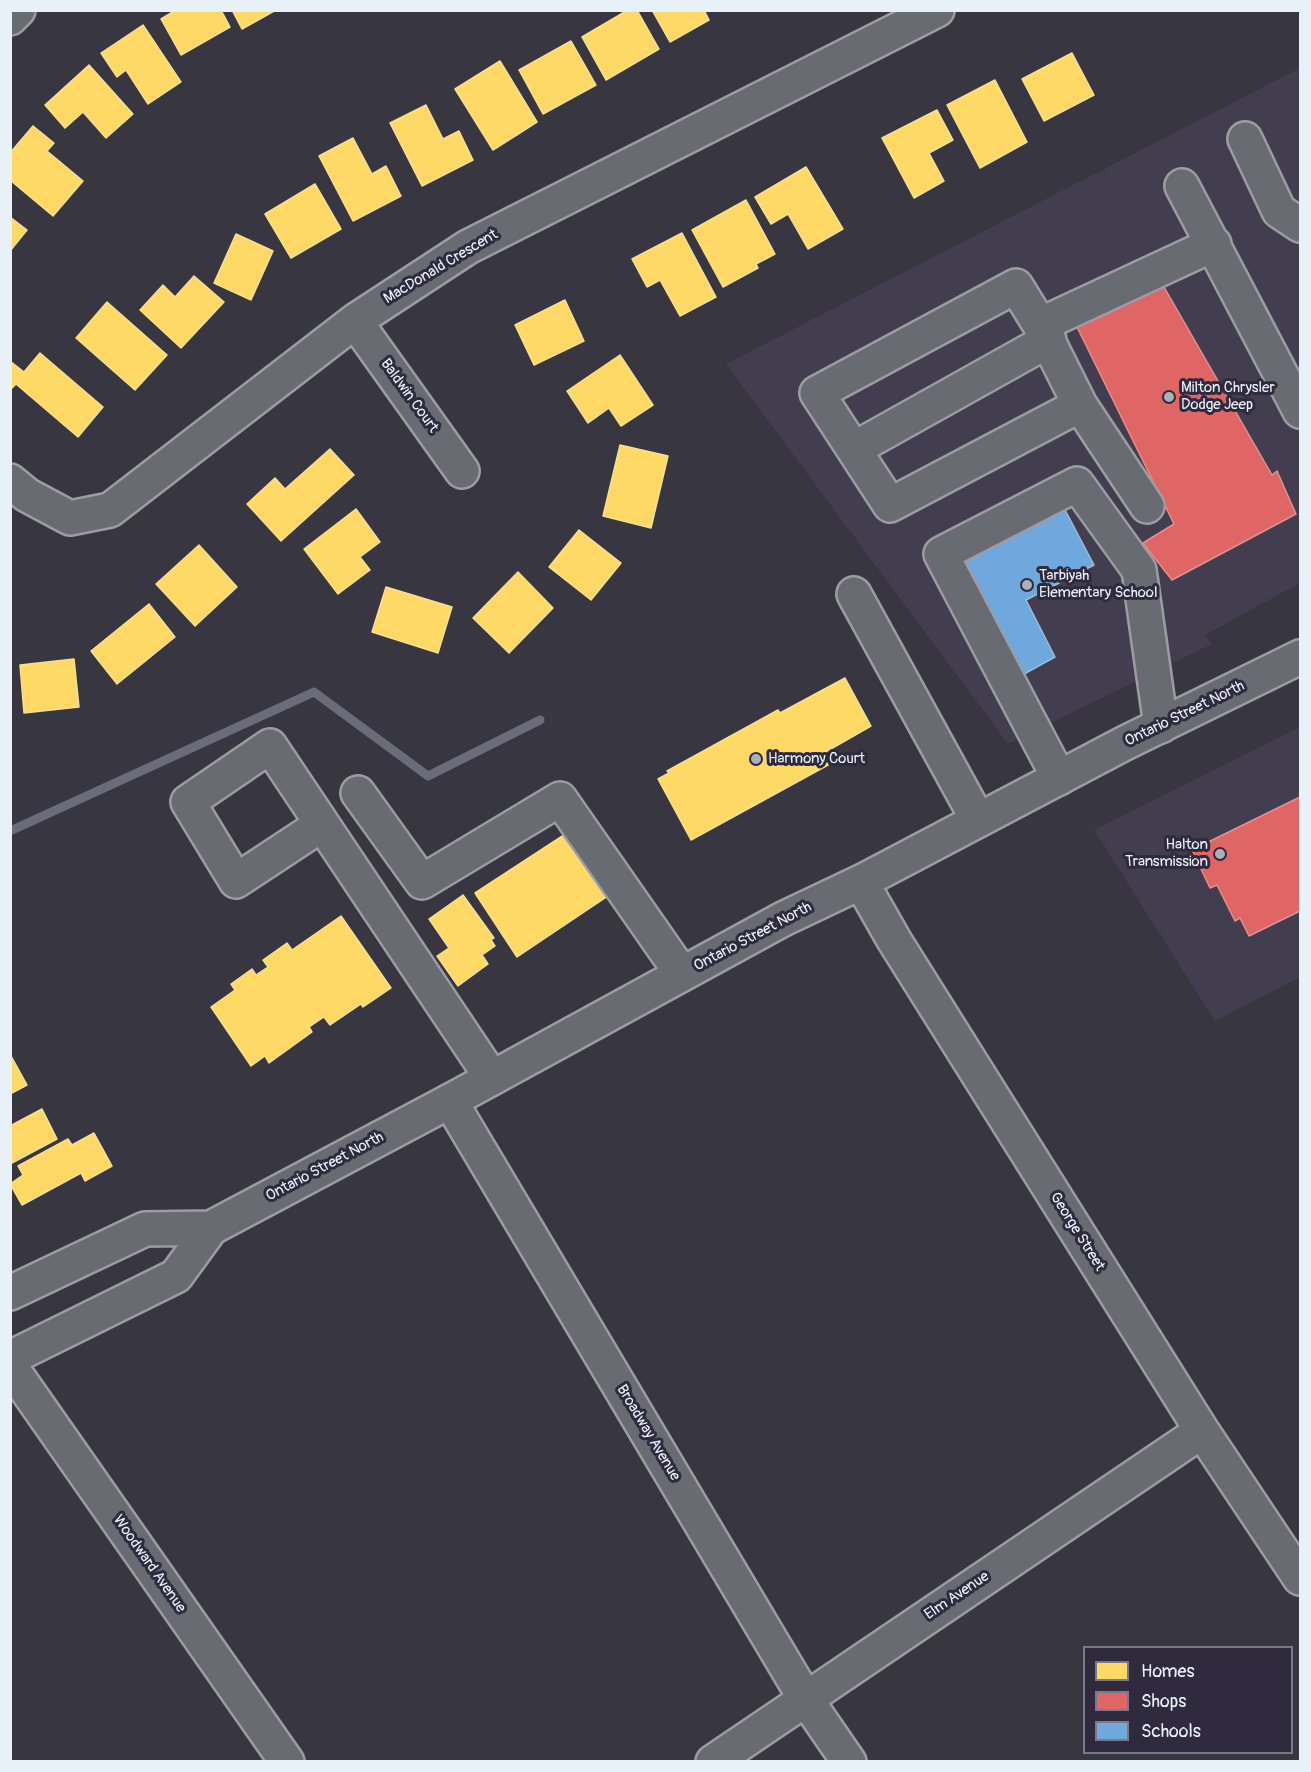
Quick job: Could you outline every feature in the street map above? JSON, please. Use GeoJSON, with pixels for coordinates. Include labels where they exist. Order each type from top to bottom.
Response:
{"type":"FeatureCollection","features":[{"type":"Feature","properties":{"kind":"street"},"geometry":{"type":"LineString","coordinates":[[10,18],[18,10]]}},
{"type":"Feature","properties":{"kind":"street","name":"MacDonald Crescent"},"geometry":{"type":"LineString","coordinates":[[10,481],[27,495],[70,518],[110,510],[355,321],[468,247],[937,10]]}},
{"type":"Feature","properties":{"kind":"street"},"geometry":{"type":"LineString","coordinates":[[1245,140],[1279,210],[1300,225]]}},
{"type":"Feature","properties":{"kind":"street"},"geometry":{"type":"LineString","coordinates":[[1182,186],[1300,411]]}},
{"type":"Feature","properties":{"kind":"street"},"geometry":{"type":"LineString","coordinates":[[854,449],[1045,333],[1214,244]]}},
{"type":"Feature","properties":{"kind":"street"},"geometry":{"type":"LineString","coordinates":[[1080,405],[890,505],[817,393],[1016,286],[1045,333],[1080,405],[1147,506]]}},
{"type":"Feature","properties":{"kind":"street","name":"Baldwin Court"},"geometry":{"type":"LineString","coordinates":[[355,321],[462,471]]}},
{"type":"Feature","properties":{"kind":"street"},"geometry":{"type":"LineString","coordinates":[[1059,778],[941,554],[1077,484],[1139,570],[1161,726]]}},
{"type":"Feature","properties":{"kind":"street"},"geometry":{"type":"LineString","coordinates":[[854,594],[978,820]]}},
{"type":"Feature","properties":{"kind":"street","name":"Ontario Street North"},"geometry":{"type":"LineString","coordinates":[[10,1358],[176,1276],[211,1228],[450,1101],[783,919],[861,882],[1059,778],[1300,657]]}},
{"type":"Feature","properties":{"kind":"street"},"geometry":{"type":"LineString","coordinates":[[358,793],[422,882],[560,799],[682,974]]}},
{"type":"Feature","properties":{"kind":"street"},"geometry":{"type":"LineString","coordinates":[[321,825],[492,1078]]}},
{"type":"Feature","properties":{"kind":"street","name":"George Street"},"geometry":{"type":"LineString","coordinates":[[861,882],[894,940],[1202,1431],[1300,1578]]}},
{"type":"Feature","properties":{"kind":"street","name":"Broadway Avenue"},"geometry":{"type":"LineString","coordinates":[[450,1101],[805,1698],[849,1761]]}},
{"type":"Feature","properties":{"kind":"street","name":"Ontario Street North"},"geometry":{"type":"LineString","coordinates":[[10,1293],[145,1229],[211,1228]]}},
{"type":"Feature","properties":{"kind":"street","name":"Woodward Avenue"},"geometry":{"type":"LineString","coordinates":[[10,1366],[287,1761]]}},
{"type":"Feature","properties":{"kind":"street","name":"Elm Avenue"},"geometry":{"type":"LineString","coordinates":[[713,1761],[1202,1431]]}},
{"type":"Feature","properties":{"kind":"shaded area"},"geometry":{"type":"Polygon","coordinates":[[[1300,68],[1300,583],[1205,635],[1212,644],[1008,744],[726,364],[1300,68]]]}},
{"type":"Feature","properties":{"kind":"shaded area"},"geometry":{"type":"Polygon","coordinates":[[[1300,727],[1300,977],[1215,1021],[1094,830],[1300,727]]]}},
{"type":"Feature","properties":{"kind":"building: Homes"},"geometry":{"type":"Polygon","coordinates":[[[176,10],[221,10],[230,27],[181,55],[161,19],[176,10]]]}},
{"type":"Feature","properties":{"kind":"building: Homes"},"geometry":{"type":"Polygon","coordinates":[[[232,10],[276,10],[242,29],[232,10]]]}},
{"type":"Feature","properties":{"kind":"building: Homes"},"geometry":{"type":"Polygon","coordinates":[[[628,10],[637,10],[659,49],[606,80],[582,37],[628,10]]]}},
{"type":"Feature","properties":{"kind":"building: Homes"},"geometry":{"type":"Polygon","coordinates":[[[652,10],[704,10],[709,20],[670,42],[652,10]]]}},
{"type":"Feature","properties":{"kind":"building: Homes"},"geometry":{"type":"Polygon","coordinates":[[[143,25],[181,82],[148,104],[126,70],[117,77],[101,53],[143,25]]]}},
{"type":"Feature","properties":{"kind":"building: Homes"},"geometry":{"type":"Polygon","coordinates":[[[571,41],[596,85],[543,114],[519,70],[571,41]]]}},
{"type":"Feature","properties":{"kind":"building: Homes"},"geometry":{"type":"Polygon","coordinates":[[[1072,53],[1094,95],[1044,121],[1022,79],[1072,53]]]}},
{"type":"Feature","properties":{"kind":"building: Homes"},"geometry":{"type":"Polygon","coordinates":[[[500,61],[537,122],[493,150],[455,89],[500,61]]]}},
{"type":"Feature","properties":{"kind":"building: Homes"},"geometry":{"type":"Polygon","coordinates":[[[89,65],[133,114],[106,138],[83,112],[65,128],[45,105],[89,65]]]}},
{"type":"Feature","properties":{"kind":"building: Homes"},"geometry":{"type":"Polygon","coordinates":[[[995,80],[1027,142],[980,168],[947,105],[995,80]]]}},
{"type":"Feature","properties":{"kind":"building: Homes"},"geometry":{"type":"Polygon","coordinates":[[[426,105],[443,139],[459,131],[473,160],[422,186],[390,123],[426,105]]]}},
{"type":"Feature","properties":{"kind":"building: Homes"},"geometry":{"type":"Polygon","coordinates":[[[937,110],[953,140],[929,153],[944,181],[914,198],[882,138],[937,110]]]}},
{"type":"Feature","properties":{"kind":"building: Homes"},"geometry":{"type":"Polygon","coordinates":[[[33,126],[54,143],[47,151],[83,181],[53,216],[10,180],[10,153],[33,126]]]}},
{"type":"Feature","properties":{"kind":"building: Homes"},"geometry":{"type":"Polygon","coordinates":[[[353,138],[372,174],[386,166],[401,196],[353,221],[319,156],[353,138]]]}},
{"type":"Feature","properties":{"kind":"building: Homes"},"geometry":{"type":"Polygon","coordinates":[[[806,167],[843,229],[808,249],[788,214],[771,224],[755,197],[806,167]]]}},
{"type":"Feature","properties":{"kind":"building: Homes"},"geometry":{"type":"Polygon","coordinates":[[[315,184],[341,229],[291,258],[265,214],[315,184]]]}},
{"type":"Feature","properties":{"kind":"building: Homes"},"geometry":{"type":"Polygon","coordinates":[[[746,200],[775,254],[756,264],[758,268],[723,287],[692,230],[746,200]]]}},
{"type":"Feature","properties":{"kind":"building: Homes"},"geometry":{"type":"Polygon","coordinates":[[[10,217],[27,230],[10,251],[10,217]]]}},
{"type":"Feature","properties":{"kind":"building: Homes"},"geometry":{"type":"Polygon","coordinates":[[[682,233],[716,297],[680,316],[660,280],[647,287],[632,259],[682,233]]]}},
{"type":"Feature","properties":{"kind":"building: Homes"},"geometry":{"type":"Polygon","coordinates":[[[236,234],[273,251],[251,300],[214,283],[236,234]]]}},
{"type":"Feature","properties":{"kind":"building: Homes"},"geometry":{"type":"Polygon","coordinates":[[[194,276],[224,302],[181,348],[140,310],[163,285],[175,297],[194,276]]]}},
{"type":"Feature","properties":{"kind":"building: Homes"},"geometry":{"type":"Polygon","coordinates":[[[565,300],[584,341],[534,365],[515,325],[565,300]]]}},
{"type":"Feature","properties":{"kind":"building: Homes"},"geometry":{"type":"Polygon","coordinates":[[[107,302],[167,355],[135,390],[76,338],[107,302]]]}},
{"type":"Feature","properties":{"kind":"building: Homes"},"geometry":{"type":"Polygon","coordinates":[[[40,353],[103,407],[78,437],[16,384],[10,390],[10,361],[24,372],[40,353]]]}},
{"type":"Feature","properties":{"kind":"building: Homes"},"geometry":{"type":"Polygon","coordinates":[[[620,355],[653,405],[621,426],[609,408],[588,423],[567,391],[620,355]]]}},
{"type":"Feature","properties":{"kind":"building: Homes"},"geometry":{"type":"Polygon","coordinates":[[[620,445],[668,456],[651,528],[603,516],[620,445]]]}},
{"type":"Feature","properties":{"kind":"building: Homes"},"geometry":{"type":"Polygon","coordinates":[[[330,449],[354,475],[281,541],[247,504],[275,478],[285,489],[330,449]]]}},
{"type":"Feature","properties":{"kind":"building: Homes"},"geometry":{"type":"Polygon","coordinates":[[[356,509],[380,542],[360,557],[370,570],[338,594],[304,549],[356,509]]]}},
{"type":"Feature","properties":{"kind":"building: Homes"},"geometry":{"type":"Polygon","coordinates":[[[579,530],[621,563],[591,600],[549,567],[579,530]]]}},
{"type":"Feature","properties":{"kind":"building: Homes"},"geometry":{"type":"Polygon","coordinates":[[[199,545],[237,587],[195,626],[156,584],[199,545]]]}},
{"type":"Feature","properties":{"kind":"building: Homes"},"geometry":{"type":"Polygon","coordinates":[[[518,572],[553,608],[509,653],[473,618],[518,572]]]}},
{"type":"Feature","properties":{"kind":"building: Homes"},"geometry":{"type":"Polygon","coordinates":[[[386,587],[452,607],[438,653],[372,632],[386,587]]]}},
{"type":"Feature","properties":{"kind":"building: Homes"},"geometry":{"type":"Polygon","coordinates":[[[149,604],[175,637],[117,684],[91,651],[149,604]]]}},
{"type":"Feature","properties":{"kind":"building: Homes"},"geometry":{"type":"Polygon","coordinates":[[[74,659],[79,707],[24,713],[20,665],[74,659]]]}},
{"type":"Feature","properties":{"kind":"building: Homes","name":"Harmony Court"},"geometry":{"type":"Polygon","coordinates":[[[845,678],[871,726],[822,754],[828,765],[691,840],[658,779],[669,773],[667,771],[778,710],[780,713],[845,678]]]}},
{"type":"Feature","properties":{"kind":"building: Homes"},"geometry":{"type":"Polygon","coordinates":[[[567,833],[608,896],[517,957],[475,893],[567,833]]]}},
{"type":"Feature","properties":{"kind":"building: Homes"},"geometry":{"type":"Polygon","coordinates":[[[463,895],[494,938],[491,940],[495,946],[482,955],[488,964],[458,986],[437,956],[449,948],[429,919],[463,895]]]}},
{"type":"Feature","properties":{"kind":"building: Homes"},"geometry":{"type":"Polygon","coordinates":[[[341,916],[391,988],[363,1007],[361,1004],[330,1025],[324,1017],[309,1027],[312,1032],[269,1063],[265,1056],[251,1066],[211,1007],[235,990],[231,984],[252,969],[256,975],[268,967],[263,960],[287,943],[292,950],[341,916]]]}},
{"type":"Feature","properties":{"kind":"building: Homes"},"geometry":{"type":"Polygon","coordinates":[[[10,1054],[27,1085],[10,1094],[10,1054]]]}},
{"type":"Feature","properties":{"kind":"building: Homes"},"geometry":{"type":"Polygon","coordinates":[[[42,1109],[57,1139],[10,1164],[10,1126],[42,1109]]]}},
{"type":"Feature","properties":{"kind":"building: Homes"},"geometry":{"type":"Polygon","coordinates":[[[94,1133],[112,1166],[85,1181],[81,1173],[22,1205],[10,1184],[23,1175],[18,1166],[68,1139],[72,1145],[94,1133]]]}},
{"type":"Feature","properties":{"kind":"building: Shops","name":"Milton Chrysler Dodge Jeep"},"geometry":{"type":"Polygon","coordinates":[[[1160,280],[1272,475],[1277,471],[1296,514],[1172,580],[1143,543],[1174,524],[1075,323],[1160,280]]]}},
{"type":"Feature","properties":{"kind":"building: Shops"},"geometry":{"type":"Polygon","coordinates":[[[1300,797],[1300,911],[1249,936],[1240,918],[1235,921],[1217,885],[1210,888],[1192,850],[1300,797]]]}},
{"type":"Feature","properties":{"kind":"building: Schools"},"geometry":{"type":"Polygon","coordinates":[[[1063,506],[1094,565],[1026,600],[1055,657],[1015,679],[954,563],[1063,506]]]}},
{"type":"Feature","properties":{"kind":"waterway"},"geometry":{"type":"LineString","coordinates":[[10,831],[314,692],[428,776],[540,720]]}},
{"type":"Feature","properties":{"kind":"place","name":"Milton Chrysler Dodge Jeep"},"geometry":{"type":"Point","coordinates":[1169,397]}},
{"type":"Feature","properties":{"kind":"place","name":"Tarbiyah Elementary School"},"geometry":{"type":"Point","coordinates":[1027,585]}},
{"type":"Feature","properties":{"kind":"place","name":"Harmony Court"},"geometry":{"type":"Point","coordinates":[756,759]}},
{"type":"Feature","properties":{"kind":"place","name":"Halton Transmission"},"geometry":{"type":"Point","coordinates":[1220,854]}}]}
